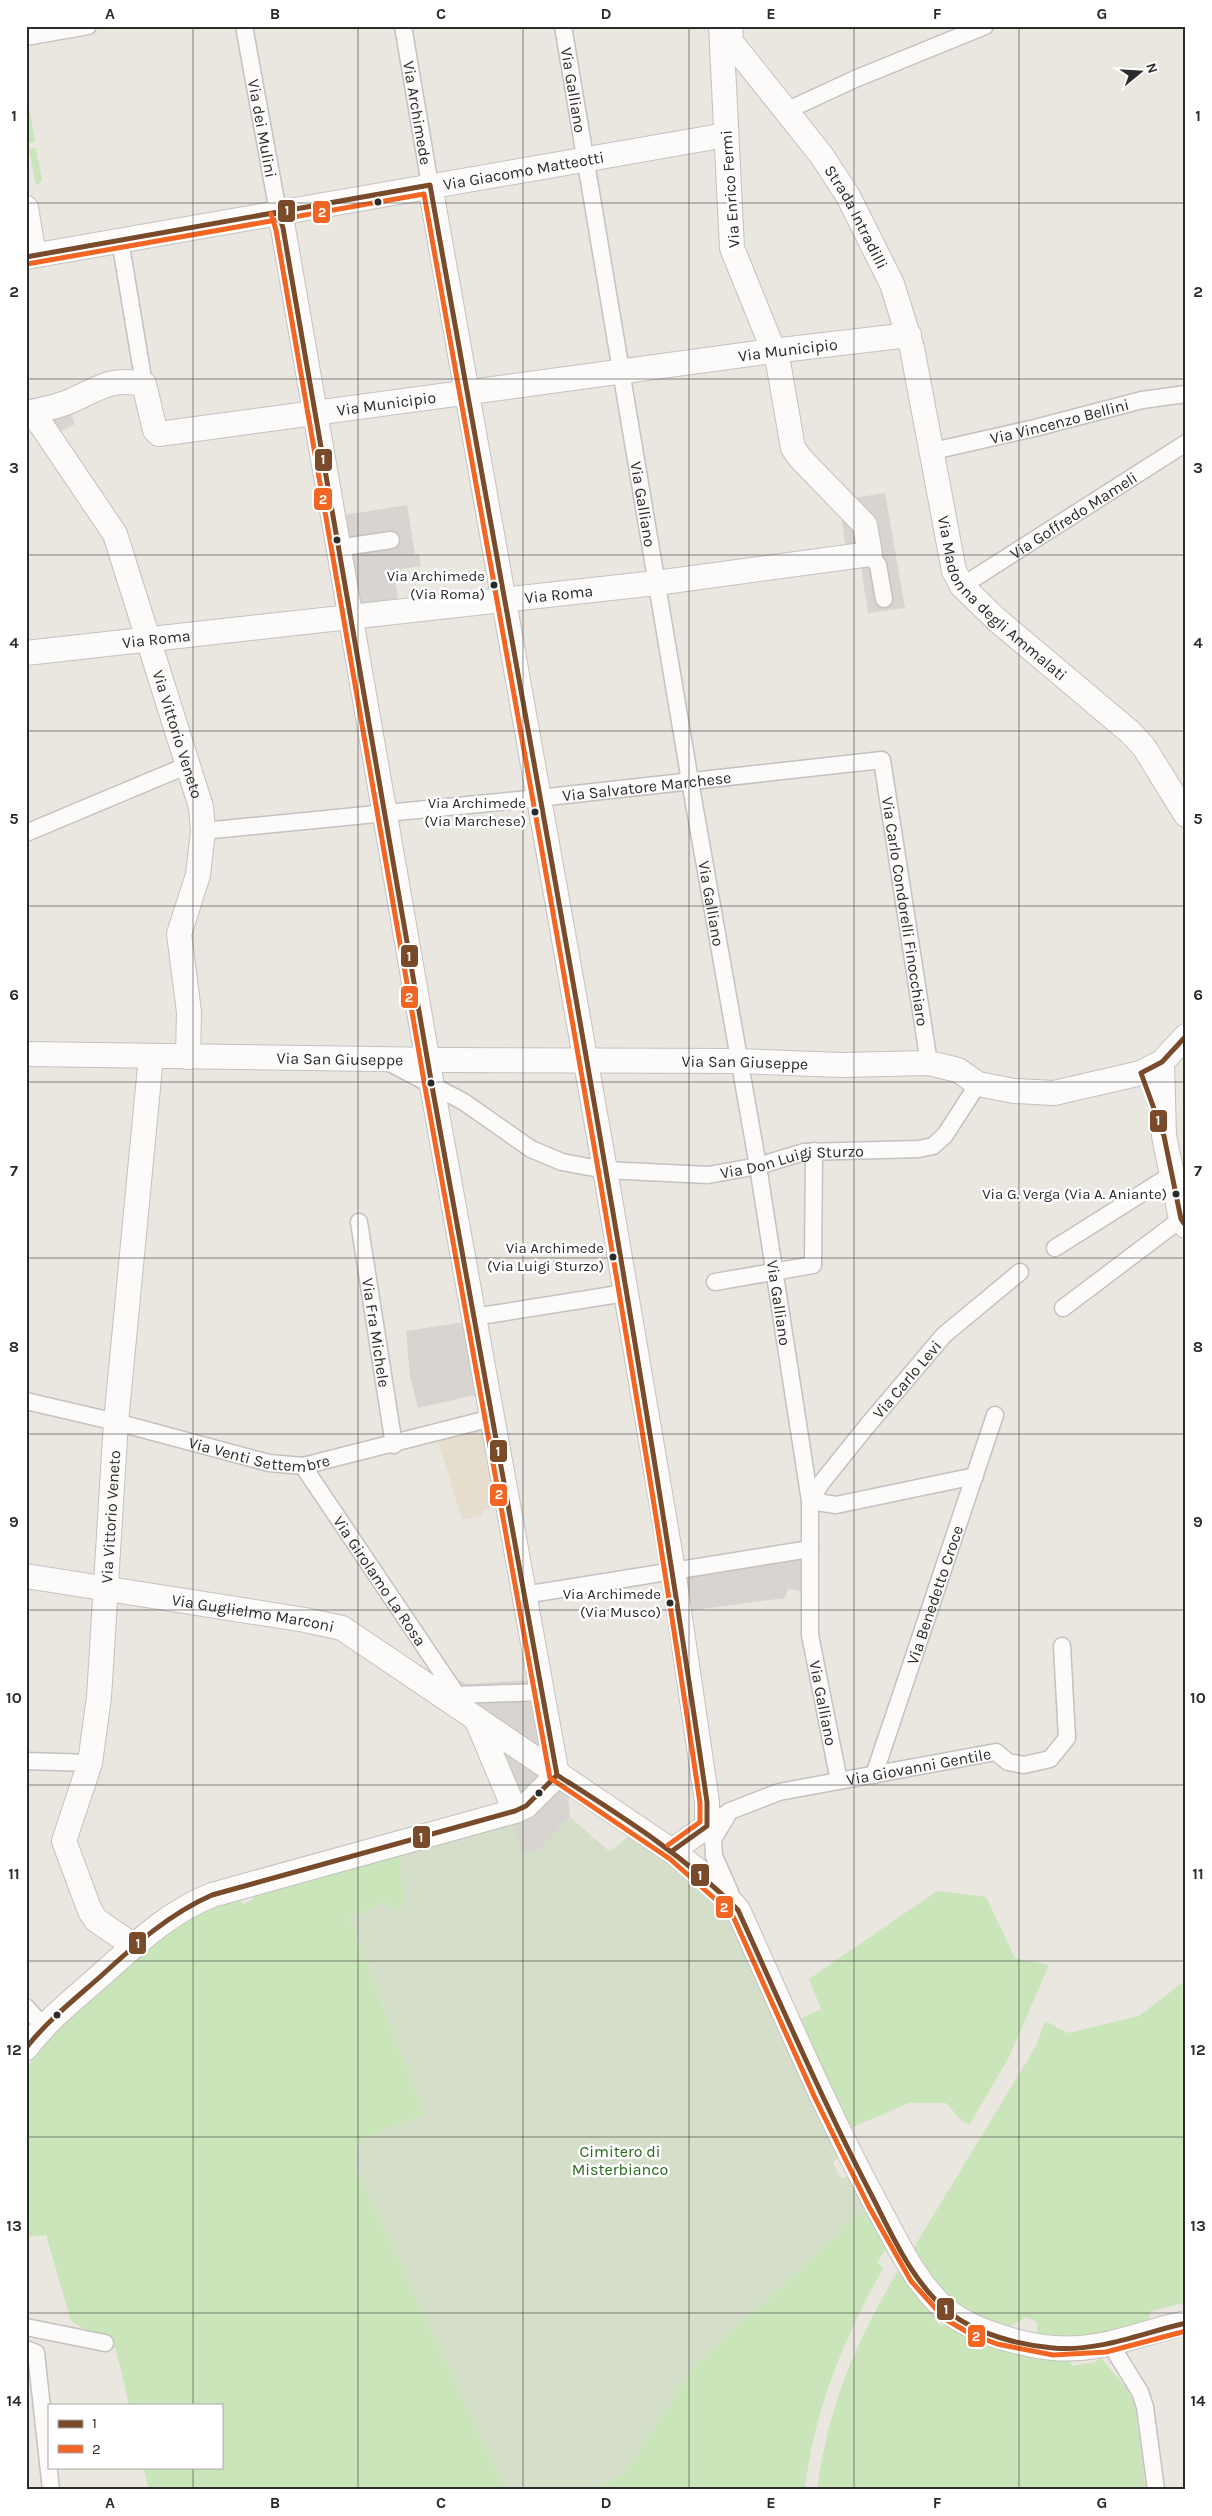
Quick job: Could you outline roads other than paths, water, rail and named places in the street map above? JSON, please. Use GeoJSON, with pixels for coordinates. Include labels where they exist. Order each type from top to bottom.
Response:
{"type":"FeatureCollection","features":[{"type":"Feature","properties":{"kind":"street"},"geometry":{"type":"LineString","coordinates":[[27,37],[88,26]]}},
{"type":"Feature","properties":{"kind":"street","name":"Via dei Mulini"},"geometry":{"type":"LineString","coordinates":[[244,26],[282,228],[349,616],[386,812],[432,1086],[540,1684],[562,1778]]}},
{"type":"Feature","properties":{"kind":"street","name":"Via Archimede"},"geometry":{"type":"LineString","coordinates":[[403,26],[584,1060],[605,1170],[673,1570],[710,1832]]}},
{"type":"Feature","properties":{"kind":"street","name":"Via Galliano"},"geometry":{"type":"LineString","coordinates":[[563,26],[690,781],[758,1166],[810,1501],[810,1635],[839,1781]]}},
{"type":"Feature","properties":{"kind":"street","name":"Via Enrico Fermi"},"geometry":{"type":"LineString","coordinates":[[721,26],[732,248],[778,362],[793,448],[801,459],[865,525],[862,555]]}},
{"type":"Feature","properties":{"kind":"street","name":"Strada Intradilli"},"geometry":{"type":"LineString","coordinates":[[730,26],[731,42],[822,156],[848,196],[892,284],[909,335]]}},
{"type":"Feature","properties":{"kind":"street"},"geometry":{"type":"LineString","coordinates":[[786,111],[855,79],[985,26]]}},
{"type":"Feature","properties":{"kind":"street","name":"Via Giacomo Matteotti"},"geometry":{"type":"LineString","coordinates":[[30,256],[726,135]]}},
{"type":"Feature","properties":{"kind":"street"},"geometry":{"type":"LineString","coordinates":[[26,208],[30,256]]}},
{"type":"Feature","properties":{"kind":"street"},"geometry":{"type":"LineString","coordinates":[[27,412],[73,400],[103,384],[127,381],[144,384],[120,240]]}},
{"type":"Feature","properties":{"kind":"street","name":"Via Municipio"},"geometry":{"type":"LineString","coordinates":[[144,384],[155,430],[159,434],[773,351],[909,335]]}},
{"type":"Feature","properties":{"kind":"street","name":"Via Madonna degli Ammalati"},"geometry":{"type":"LineString","coordinates":[[909,335],[933,451],[954,571],[962,586],[997,620],[1130,732],[1144,747],[1186,815]]}},
{"type":"Feature","properties":{"kind":"street","name":"Via Vincenzo Bellini"},"geometry":{"type":"LineString","coordinates":[[933,451],[1035,428],[1142,400],[1186,394]]}},
{"type":"Feature","properties":{"kind":"street","name":"Via Vittorio Veneto"},"geometry":{"type":"LineString","coordinates":[[27,412],[40,423],[115,534],[201,807],[204,832],[198,875],[179,934],[189,1012],[188,1057]]}},
{"type":"Feature","properties":{"kind":"street","name":"Via Goffredo Mameli"},"geometry":{"type":"LineString","coordinates":[[962,586],[1186,443]]}},
{"type":"Feature","properties":{"kind":"street"},"geometry":{"type":"LineString","coordinates":[[337,548],[391,540]]}},
{"type":"Feature","properties":{"kind":"street"},"geometry":{"type":"LineString","coordinates":[[862,555],[878,565],[884,599]]}},
{"type":"Feature","properties":{"kind":"street","name":"Via Roma"},"geometry":{"type":"LineString","coordinates":[[26,653],[656,582],[862,555]]}},
{"type":"Feature","properties":{"kind":"street","name":"Via Salvatore Marchese"},"geometry":{"type":"LineString","coordinates":[[204,832],[386,812],[539,798],[882,760]]}},
{"type":"Feature","properties":{"kind":"street","name":"Via Carlo Condorelli Finocchiaro"},"geometry":{"type":"LineString","coordinates":[[882,760],[929,1063]]}},
{"type":"Feature","properties":{"kind":"street"},"geometry":{"type":"LineString","coordinates":[[26,833],[188,765]]}},
{"type":"Feature","properties":{"kind":"street"},"geometry":{"type":"LineString","coordinates":[[978,1084],[1014,1091],[1054,1093],[1141,1073],[1162,1062],[1186,1036]]}},
{"type":"Feature","properties":{"kind":"street","name":"Via San Giuseppe"},"geometry":{"type":"LineString","coordinates":[[26,1054],[428,1060],[739,1061],[842,1065],[929,1063],[958,1070],[978,1084]]}},
{"type":"Feature","properties":{"kind":"street","name":"Via Vittorio Veneto"},"geometry":{"type":"LineString","coordinates":[[134,1946],[96,1920],[90,1911],[64,1841],[90,1763],[99,1697],[116,1422],[151,1056]]}},
{"type":"Feature","properties":{"kind":"street","name":"Via Don Luigi Sturzo"},"geometry":{"type":"LineString","coordinates":[[382,1059],[464,1102],[532,1149],[562,1162],[605,1170],[708,1175],[758,1166],[804,1152],[919,1149],[934,1146],[944,1135],[978,1084]]}},
{"type":"Feature","properties":{"kind":"street"},"geometry":{"type":"LineString","coordinates":[[1063,1308],[1183,1223],[1164,1136],[1162,1062]]}},
{"type":"Feature","properties":{"kind":"street"},"geometry":{"type":"LineString","coordinates":[[1141,1073],[1164,1136]]}},
{"type":"Feature","properties":{"kind":"street"},"geometry":{"type":"LineString","coordinates":[[715,1282],[813,1265],[814,1152]]}},
{"type":"Feature","properties":{"kind":"street"},"geometry":{"type":"LineString","coordinates":[[1055,1248],[1171,1174]]}},
{"type":"Feature","properties":{"kind":"street","name":"Via Fra Michele"},"geometry":{"type":"LineString","coordinates":[[359,1222],[394,1445]]}},
{"type":"Feature","properties":{"kind":"street","name":"Via Carlo Levi"},"geometry":{"type":"LineString","coordinates":[[810,1501],[822,1482],[867,1426],[944,1335],[1020,1272]]}},
{"type":"Feature","properties":{"kind":"street"},"geometry":{"type":"LineString","coordinates":[[474,1317],[625,1293]]}},
{"type":"Feature","properties":{"kind":"street","name":"Via Venti Settembre"},"geometry":{"type":"LineString","coordinates":[[26,1401],[116,1422],[269,1463],[303,1466],[394,1445],[492,1418]]}},
{"type":"Feature","properties":{"kind":"street","name":"Via Benedetto Croce"},"geometry":{"type":"LineString","coordinates":[[874,1774],[995,1415]]}},
{"type":"Feature","properties":{"kind":"street","name":"Via Girolamo La Rosa"},"geometry":{"type":"LineString","coordinates":[[303,1466],[463,1706]]}},
{"type":"Feature","properties":{"kind":"street"},"geometry":{"type":"LineString","coordinates":[[810,1501],[836,1505],[975,1476]]}},
{"type":"Feature","properties":{"kind":"street"},"geometry":{"type":"LineString","coordinates":[[524,1595],[810,1549]]}},
{"type":"Feature","properties":{"kind":"street","name":"Via Guglielmo Marconi"},"geometry":{"type":"LineString","coordinates":[[26,1576],[306,1620],[342,1628],[463,1706],[562,1778],[672,1851],[713,1882],[738,1910],[838,2133],[901,2251],[916,2275],[950,2313],[965,2322],[1020,2342],[1052,2348],[1082,2349],[1111,2345],[1186,2322]]}},
{"type":"Feature","properties":{"kind":"street","name":"Via Giovanni Gentile"},"geometry":{"type":"LineString","coordinates":[[691,1865],[710,1832],[730,1811],[779,1792],[996,1752],[1008,1762],[1024,1765],[1050,1758],[1067,1738],[1062,1646]]}},
{"type":"Feature","properties":{"kind":"street"},"geometry":{"type":"LineString","coordinates":[[511,1812],[463,1706],[540,1684]]}},
{"type":"Feature","properties":{"kind":"street"},"geometry":{"type":"LineString","coordinates":[[26,1762],[90,1763]]}},
{"type":"Feature","properties":{"kind":"street"},"geometry":{"type":"LineString","coordinates":[[26,2048],[43,2026],[175,1912],[212,1895],[511,1812],[526,1806],[562,1778]]}},
{"type":"Feature","properties":{"kind":"street"},"geometry":{"type":"LineString","coordinates":[[706,1799],[715,1808],[730,1811]]}},
{"type":"Feature","properties":{"kind":"street"},"geometry":{"type":"LineString","coordinates":[[672,1851],[710,1832],[714,1856],[738,1910]]}},
{"type":"Feature","properties":{"kind":"street"},"geometry":{"type":"LineString","coordinates":[[26,2007],[43,2026]]}},
{"type":"Feature","properties":{"kind":"street"},"geometry":{"type":"LineString","coordinates":[[26,2327],[105,2343]]}},
{"type":"Feature","properties":{"kind":"street"},"geometry":{"type":"LineString","coordinates":[[1111,2345],[1140,2392],[1145,2407],[1156,2490]]}},
{"type":"Feature","properties":{"kind":"street"},"geometry":{"type":"LineString","coordinates":[[26,2349],[36,2353],[48,2463]]}},
{"type":"Feature","properties":{"kind":"street"},"geometry":{"type":"LineString","coordinates":[[49,2468],[51,2490]]}},
{"type":"Feature","properties":{"kind":"place","name":"Via Archimede (Via Roma)"},"geometry":{"type":"Point","coordinates":[494,585]}},
{"type":"Feature","properties":{"kind":"place","name":"Via Archimede (Via Marchese)"},"geometry":{"type":"Point","coordinates":[535,812]}},
{"type":"Feature","properties":{"kind":"place","name":"Via G. Verga (Via A. Aniante)"},"geometry":{"type":"Point","coordinates":[1176,1194]}},
{"type":"Feature","properties":{"kind":"place","name":"Via Archimede (Via Luigi Sturzo)"},"geometry":{"type":"Point","coordinates":[613,1257]}},
{"type":"Feature","properties":{"kind":"place","name":"Via Archimede (Via Musco)"},"geometry":{"type":"Point","coordinates":[670,1603]}},
{"type":"Feature","properties":{"kind":"park label","name":"Cimitero di Misterbianco"},"geometry":{"type":"Point","coordinates":[620,2160]}}]}
